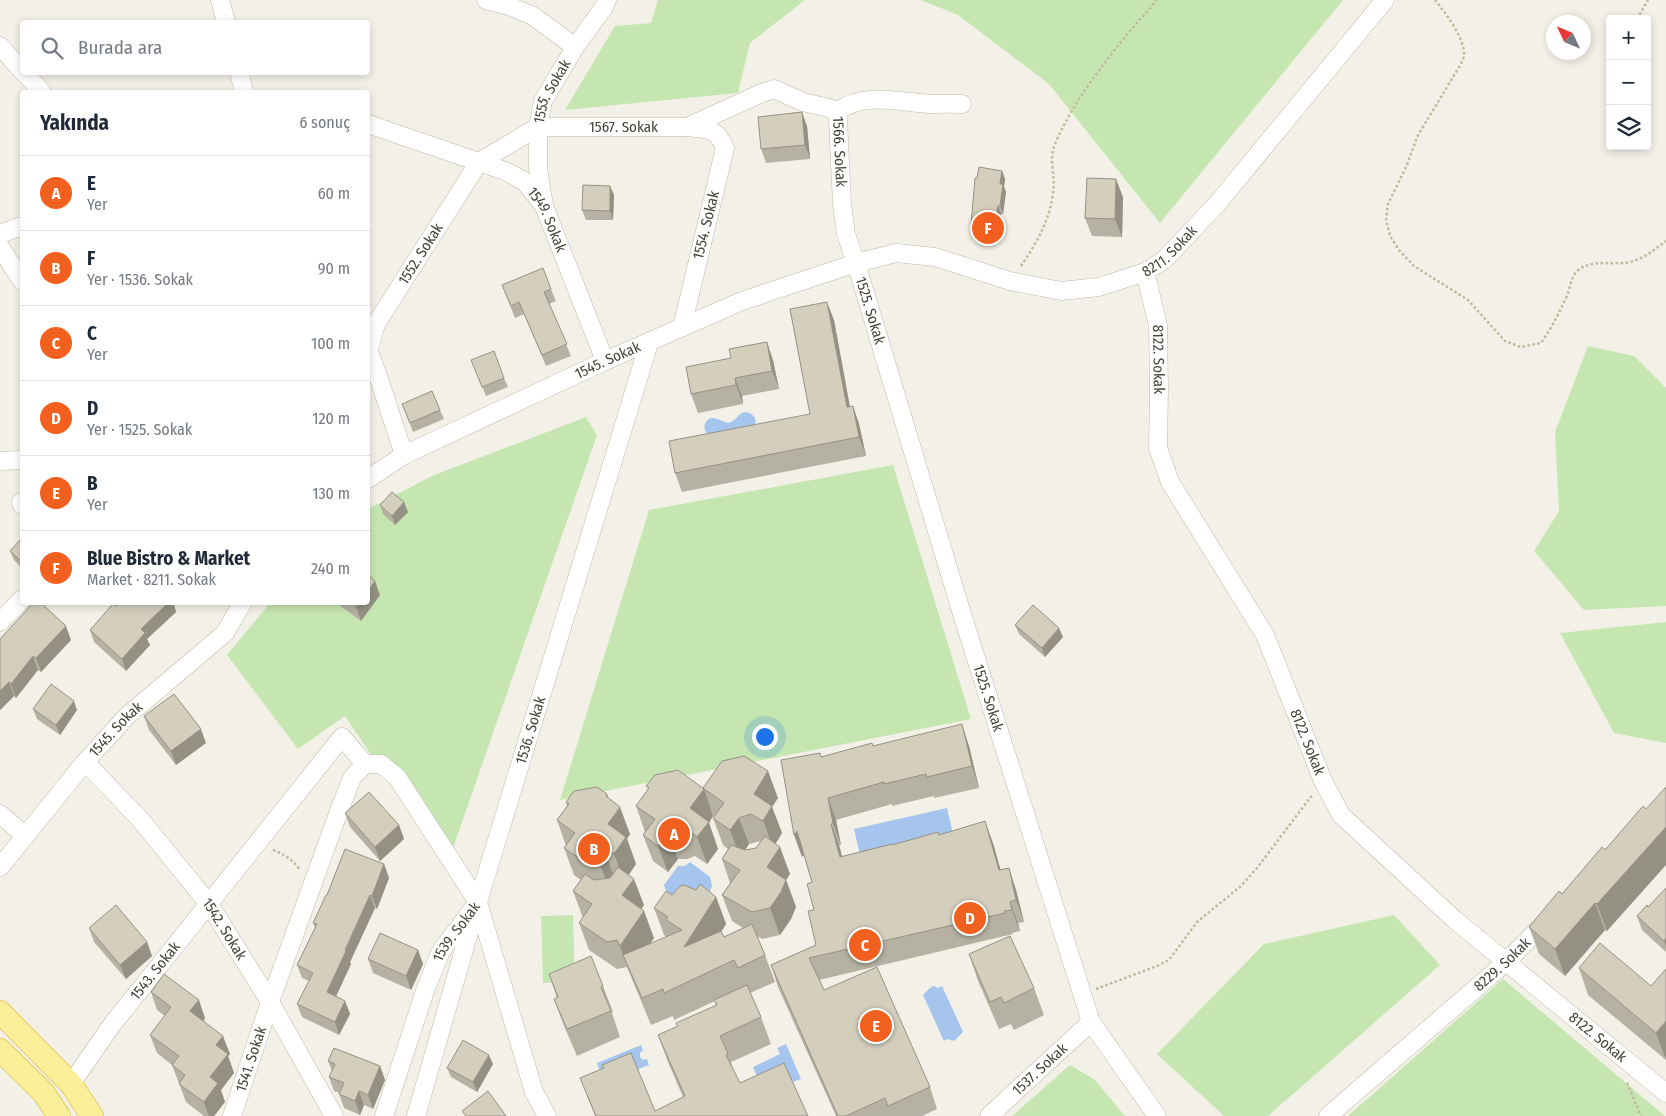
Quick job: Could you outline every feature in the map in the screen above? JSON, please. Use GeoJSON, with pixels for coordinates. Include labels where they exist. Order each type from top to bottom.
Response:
{"type":"FeatureCollection","features":[{"type":"Feature","properties":{"kind":"main road"},"geometry":{"type":"LineString","coordinates":[[0,1012],[70,1084],[92,1116]]}},
{"type":"Feature","properties":{"kind":"main road"},"geometry":{"type":"LineString","coordinates":[[0,1050],[43,1092],[59,1116]]}},
{"type":"Feature","properties":{"kind":"street"},"geometry":{"type":"LineString","coordinates":[[220,0],[225,20]]}},
{"type":"Feature","properties":{"kind":"street"},"geometry":{"type":"LineString","coordinates":[[486,0],[509,6],[533,16],[575,47]]}},
{"type":"Feature","properties":{"kind":"street","name":"1555. Sokak"},"geometry":{"type":"LineString","coordinates":[[479,162],[538,127],[543,100],[575,47],[604,7],[606,0]]}},
{"type":"Feature","properties":{"kind":"street","name":"8211. Sokak"},"geometry":{"type":"LineString","coordinates":[[856,263],[896,253],[935,257],[1010,281],[1061,291],[1099,287],[1145,272],[1164,260],[1217,204],[1385,0]]}},
{"type":"Feature","properties":{"kind":"street"},"geometry":{"type":"LineString","coordinates":[[0,46],[20,69]]}},
{"type":"Feature","properties":{"kind":"street"},"geometry":{"type":"LineString","coordinates":[[26,75],[40,90]]}},
{"type":"Feature","properties":{"kind":"street"},"geometry":{"type":"LineString","coordinates":[[240,75],[244,90]]}},
{"type":"Feature","properties":{"kind":"street","name":"1566. Sokak"},"geometry":{"type":"LineString","coordinates":[[687,127],[774,89],[803,102],[836,111],[842,204],[846,234],[856,263]]}},
{"type":"Feature","properties":{"kind":"street"},"geometry":{"type":"LineString","coordinates":[[836,111],[854,103],[876,99],[920,104],[962,104]]}},
{"type":"Feature","properties":{"kind":"street","name":"1549. Sokak"},"geometry":{"type":"LineString","coordinates":[[370,125],[505,171],[524,181],[544,206],[606,361]]}},
{"type":"Feature","properties":{"kind":"street"},"geometry":{"type":"LineString","coordinates":[[538,127],[538,168],[544,206]]}},
{"type":"Feature","properties":{"kind":"street","name":"1567. Sokak"},"geometry":{"type":"LineString","coordinates":[[538,127],[687,127],[710,130]]}},
{"type":"Feature","properties":{"kind":"street","name":"1554. Sokak"},"geometry":{"type":"LineString","coordinates":[[682,327],[725,148],[720,136],[710,130]]}},
{"type":"Feature","properties":{"kind":"street","name":"1552. Sokak"},"geometry":{"type":"LineString","coordinates":[[370,343],[376,324],[479,162]]}},
{"type":"Feature","properties":{"kind":"street"},"geometry":{"type":"LineString","coordinates":[[0,236],[20,227]]}},
{"type":"Feature","properties":{"kind":"street"},"geometry":{"type":"LineString","coordinates":[[0,236],[20,241]]}},
{"type":"Feature","properties":{"kind":"street"},"geometry":{"type":"LineString","coordinates":[[0,247],[20,277]]}},
{"type":"Feature","properties":{"kind":"street","name":"1545. Sokak"},"geometry":{"type":"LineString","coordinates":[[370,478],[404,455],[682,327],[742,301],[856,263]]}},
{"type":"Feature","properties":{"kind":"street","name":"1525. Sokak"},"geometry":{"type":"LineString","coordinates":[[856,263],[962,614],[1090,1022],[1157,1116]]}},
{"type":"Feature","properties":{"kind":"street","name":"8122. Sokak"},"geometry":{"type":"LineString","coordinates":[[1145,272],[1158,326],[1160,391],[1158,448],[1170,482],[1265,635],[1323,781],[1341,814],[1455,920],[1505,963],[1665,1090]]}},
{"type":"Feature","properties":{"kind":"street","name":"1536. Sokak"},"geometry":{"type":"LineString","coordinates":[[478,902],[649,343]]}},
{"type":"Feature","properties":{"kind":"street","name":"1552. Sokak"},"geometry":{"type":"LineString","coordinates":[[370,355],[404,455]]}},
{"type":"Feature","properties":{"kind":"street"},"geometry":{"type":"LineString","coordinates":[[0,461],[20,460]]}},
{"type":"Feature","properties":{"kind":"street"},"geometry":{"type":"LineString","coordinates":[[0,622],[20,601]]}},
{"type":"Feature","properties":{"kind":"street","name":"1545. Sokak"},"geometry":{"type":"LineString","coordinates":[[0,867],[85,762],[126,716],[225,632],[240,605]]}},
{"type":"Feature","properties":{"kind":"street","name":"1543. Sokak"},"geometry":{"type":"LineString","coordinates":[[70,1084],[111,1026],[342,737],[365,764]]}},
{"type":"Feature","properties":{"kind":"street","name":"1542. Sokak"},"geometry":{"type":"LineString","coordinates":[[85,762],[139,818],[209,904],[270,1002],[334,1116]]}},
{"type":"Feature","properties":{"kind":"street"},"geometry":{"type":"LineString","coordinates":[[365,764],[381,764],[398,777],[478,902],[534,1092],[547,1116]]}},
{"type":"Feature","properties":{"kind":"street","name":"1541. Sokak"},"geometry":{"type":"LineString","coordinates":[[232,1116],[306,898],[352,778],[365,764]]}},
{"type":"Feature","properties":{"kind":"street"},"geometry":{"type":"LineString","coordinates":[[0,814],[25,836]]}},
{"type":"Feature","properties":{"kind":"street","name":"1539. Sokak"},"geometry":{"type":"LineString","coordinates":[[384,1116],[426,988],[442,952],[478,902]]}},
{"type":"Feature","properties":{"kind":"street","name":"1539. Sokak"},"geometry":{"type":"LineString","coordinates":[[416,1116],[478,902]]}},
{"type":"Feature","properties":{"kind":"street","name":"8229. Sokak"},"geometry":{"type":"LineString","coordinates":[[1328,1116],[1505,963],[1561,907]]}},
{"type":"Feature","properties":{"kind":"street","name":"1537. Sokak"},"geometry":{"type":"LineString","coordinates":[[988,1116],[1090,1022]]}},
{"type":"Feature","properties":{"kind":"path"},"geometry":{"type":"LineString","coordinates":[[1010,281],[1041,234],[1050,211],[1054,192],[1051,164],[1054,145],[1080,96],[1156,0]]}},
{"type":"Feature","properties":{"kind":"path"},"geometry":{"type":"LineString","coordinates":[[1435,0],[1448,16],[1461,42],[1464,55],[1459,67],[1417,137],[1404,172],[1388,204],[1386,220],[1390,236],[1399,250],[1414,266],[1468,300],[1505,341],[1521,347],[1541,343],[1553,327],[1575,274],[1580,269],[1595,263],[1628,263],[1638,260],[1647,256],[1666,241]]}},
{"type":"Feature","properties":{"kind":"path"},"geometry":{"type":"LineString","coordinates":[[1639,15],[1648,0]]}},
{"type":"Feature","properties":{"kind":"path"},"geometry":{"type":"LineString","coordinates":[[1082,994],[1169,960],[1197,922],[1241,886],[1257,868],[1323,781]]}},
{"type":"Feature","properties":{"kind":"path"},"geometry":{"type":"LineString","coordinates":[[244,859],[250,854],[267,850],[274,850],[286,856],[298,868],[305,881],[306,898]]}},
{"type":"Feature","properties":{"kind":"green space"},"geometry":{"type":"Polygon","coordinates":[[[658,0],[805,0],[750,43],[738,93],[565,110],[615,26],[651,23],[658,0]]]}},
{"type":"Feature","properties":{"kind":"green space"},"geometry":{"type":"Polygon","coordinates":[[[921,0],[1343,0],[1160,223],[1049,84],[958,15],[921,0]]]}},
{"type":"Feature","properties":{"kind":"green space"},"geometry":{"type":"Polygon","coordinates":[[[1588,346],[1634,356],[1666,388],[1666,606],[1584,610],[1534,551],[1559,511],[1555,432],[1588,346]]]}},
{"type":"Feature","properties":{"kind":"green space"},"geometry":{"type":"Polygon","coordinates":[[[586,417],[597,435],[453,848],[421,829],[345,716],[298,749],[227,655],[268,605],[370,605],[370,508],[432,476],[586,417]]]}},
{"type":"Feature","properties":{"kind":"green space"},"geometry":{"type":"Polygon","coordinates":[[[893,465],[971,719],[560,800],[649,510],[893,465]]]}},
{"type":"Feature","properties":{"kind":"green space"},"geometry":{"type":"Polygon","coordinates":[[[1666,622],[1666,743],[1614,733],[1560,633],[1666,622]]]}},
{"type":"Feature","properties":{"kind":"green space"},"geometry":{"type":"Polygon","coordinates":[[[573,915],[575,982],[543,983],[541,916],[573,915]]]}},
{"type":"Feature","properties":{"kind":"green space"},"geometry":{"type":"Polygon","coordinates":[[[1394,915],[1440,965],[1268,1116],[1224,1116],[1157,1054],[1264,944],[1394,915]]]}},
{"type":"Feature","properties":{"kind":"green space"},"geometry":{"type":"Polygon","coordinates":[[[1503,979],[1665,1116],[1348,1116],[1503,979]]]}},
{"type":"Feature","properties":{"kind":"green space"},"geometry":{"type":"Polygon","coordinates":[[[1070,1065],[1095,1080],[1125,1116],[1012,1116],[1070,1065]]]}},
{"type":"Feature","properties":{"kind":"water"},"geometry":{"type":"Polygon","coordinates":[[[745,412],[754,417],[756,422],[754,427],[707,434],[705,425],[708,419],[714,418],[729,423],[745,412]]]}},
{"type":"Feature","properties":{"kind":"water"},"geometry":{"type":"Polygon","coordinates":[[[947,808],[954,838],[861,859],[854,829],[947,808]]]}},
{"type":"Feature","properties":{"kind":"water"},"geometry":{"type":"Polygon","coordinates":[[[690,862],[710,877],[712,886],[709,894],[689,906],[667,893],[664,885],[678,866],[685,866],[690,862]]]}},
{"type":"Feature","properties":{"kind":"water"},"geometry":{"type":"Polygon","coordinates":[[[934,986],[938,988],[942,986],[963,1032],[954,1041],[947,1039],[944,1041],[923,995],[934,986]]]}},
{"type":"Feature","properties":{"kind":"water"},"geometry":{"type":"Polygon","coordinates":[[[786,1044],[801,1079],[793,1082],[790,1076],[762,1088],[753,1067],[780,1054],[777,1048],[786,1044]]]}},
{"type":"Feature","properties":{"kind":"water"},"geometry":{"type":"Polygon","coordinates":[[[641,1045],[643,1050],[640,1053],[640,1057],[643,1060],[647,1059],[649,1065],[604,1083],[597,1063],[641,1045]]]}},
{"type":"Feature","properties":{"kind":"building"},"geometry":{"type":"Polygon","coordinates":[[[802,112],[805,145],[761,149],[758,117],[802,112]]]}},
{"type":"Feature","properties":{"kind":"building"},"geometry":{"type":"Polygon","coordinates":[[[979,167],[1002,171],[1000,184],[1003,184],[1000,206],[998,206],[994,228],[971,225],[975,178],[977,178],[979,167]]]}},
{"type":"Feature","properties":{"kind":"building"},"geometry":{"type":"Polygon","coordinates":[[[1087,178],[1116,179],[1115,219],[1085,218],[1087,178]]]}},
{"type":"Feature","properties":{"kind":"building"},"geometry":{"type":"Polygon","coordinates":[[[583,185],[610,186],[610,211],[582,210],[583,185]]]}},
{"type":"Feature","properties":{"kind":"building"},"geometry":{"type":"Polygon","coordinates":[[[543,268],[551,289],[544,292],[567,344],[542,355],[519,302],[511,306],[502,285],[543,268]]]}},
{"type":"Feature","properties":{"kind":"building"},"geometry":{"type":"Polygon","coordinates":[[[827,302],[847,407],[853,406],[859,437],[675,473],[669,441],[810,414],[790,309],[827,302]]]}},
{"type":"Feature","properties":{"kind":"building"},"geometry":{"type":"Polygon","coordinates":[[[767,342],[772,371],[735,378],[736,385],[691,394],[686,367],[731,358],[729,349],[767,342]]]}},
{"type":"Feature","properties":{"kind":"building"},"geometry":{"type":"Polygon","coordinates":[[[494,351],[504,378],[482,387],[471,360],[494,351]]]}},
{"type":"Feature","properties":{"kind":"building"},"geometry":{"type":"Polygon","coordinates":[[[432,391],[440,410],[410,423],[402,404],[432,391]]]}},
{"type":"Feature","properties":{"kind":"building"},"geometry":{"type":"Polygon","coordinates":[[[392,492],[404,502],[392,516],[380,505],[392,492]]]}},
{"type":"Feature","properties":{"kind":"building"},"geometry":{"type":"Polygon","coordinates":[[[20,540],[20,560],[10,551],[20,540]]]}},
{"type":"Feature","properties":{"kind":"building"},"geometry":{"type":"Polygon","coordinates":[[[370,577],[375,581],[370,588],[370,577]]]}},
{"type":"Feature","properties":{"kind":"building"},"geometry":{"type":"Polygon","coordinates":[[[31,605],[43,605],[66,626],[36,658],[33,656],[11,684],[9,682],[0,691],[0,639],[31,605]]]}},
{"type":"Feature","properties":{"kind":"building"},"geometry":{"type":"Polygon","coordinates":[[[112,605],[166,605],[141,629],[145,633],[122,659],[90,630],[112,605]]]}},
{"type":"Feature","properties":{"kind":"building"},"geometry":{"type":"Polygon","coordinates":[[[1033,605],[1059,628],[1042,648],[1015,625],[1033,605]]]}},
{"type":"Feature","properties":{"kind":"building"},"geometry":{"type":"Polygon","coordinates":[[[51,684],[74,701],[56,725],[33,709],[51,684]]]}},
{"type":"Feature","properties":{"kind":"building"},"geometry":{"type":"Polygon","coordinates":[[[174,694],[201,729],[171,751],[144,716],[174,694]]]}},
{"type":"Feature","properties":{"kind":"building"},"geometry":{"type":"Polygon","coordinates":[[[962,724],[972,766],[927,777],[926,774],[884,784],[884,782],[828,798],[833,823],[831,824],[840,857],[938,832],[939,835],[985,821],[999,870],[1009,868],[1016,900],[1010,902],[1012,910],[1004,911],[1005,913],[809,958],[824,990],[877,967],[930,1087],[888,1106],[885,1098],[846,1116],[838,1116],[771,965],[816,945],[808,911],[814,910],[807,884],[812,882],[797,831],[794,835],[781,760],[820,753],[821,757],[872,743],[873,746],[962,724]]]}},
{"type":"Feature","properties":{"kind":"building"},"geometry":{"type":"Polygon","coordinates":[[[744,756],[768,771],[754,794],[772,806],[763,821],[751,814],[739,818],[730,830],[713,818],[724,803],[703,788],[722,761],[744,756]]]}},
{"type":"Feature","properties":{"kind":"building"},"geometry":{"type":"Polygon","coordinates":[[[678,770],[704,789],[690,808],[709,822],[697,837],[686,829],[668,832],[658,846],[643,835],[655,819],[636,806],[649,788],[646,786],[655,775],[678,770]]]}},
{"type":"Feature","properties":{"kind":"building"},"geometry":{"type":"Polygon","coordinates":[[[597,787],[620,807],[608,824],[626,837],[614,854],[603,847],[596,853],[579,858],[564,848],[575,833],[557,820],[569,804],[566,802],[574,791],[597,787]]]}},
{"type":"Feature","properties":{"kind":"building"},"geometry":{"type":"Polygon","coordinates":[[[1666,787],[1666,827],[1555,949],[1529,927],[1559,891],[1562,894],[1602,847],[1605,850],[1643,806],[1646,809],[1666,787]]]}},
{"type":"Feature","properties":{"kind":"building"},"geometry":{"type":"Polygon","coordinates":[[[369,792],[399,825],[375,847],[345,813],[369,792]]]}},
{"type":"Feature","properties":{"kind":"building"},"geometry":{"type":"Polygon","coordinates":[[[765,836],[780,847],[767,867],[786,880],[781,892],[770,908],[752,912],[722,895],[740,870],[722,859],[731,845],[745,850],[756,848],[765,836]]]}},
{"type":"Feature","properties":{"kind":"building"},"geometry":{"type":"Polygon","coordinates":[[[345,849],[384,864],[372,896],[370,895],[327,992],[345,1001],[335,1022],[297,1004],[313,973],[297,965],[317,924],[313,923],[327,895],[345,849]]]}},
{"type":"Feature","properties":{"kind":"building"},"geometry":{"type":"Polygon","coordinates":[[[618,867],[634,879],[622,895],[644,911],[620,946],[617,940],[607,942],[579,923],[592,904],[573,891],[585,874],[594,880],[610,878],[618,867]]]}},
{"type":"Feature","properties":{"kind":"building"},"geometry":{"type":"Polygon","coordinates":[[[700,884],[716,897],[684,947],[721,931],[724,937],[752,924],[765,955],[738,968],[734,960],[664,993],[663,989],[642,998],[623,955],[682,930],[666,920],[668,917],[654,908],[666,891],[672,895],[680,886],[684,885],[696,890],[700,884]]]}},
{"type":"Feature","properties":{"kind":"building"},"geometry":{"type":"Polygon","coordinates":[[[1666,888],[1666,938],[1664,941],[1637,916],[1666,888]]]}},
{"type":"Feature","properties":{"kind":"building"},"geometry":{"type":"Polygon","coordinates":[[[116,905],[147,942],[120,965],[89,928],[116,905]]]}},
{"type":"Feature","properties":{"kind":"building"},"geometry":{"type":"Polygon","coordinates":[[[380,933],[418,950],[406,976],[368,959],[380,933]]]}},
{"type":"Feature","properties":{"kind":"building"},"geometry":{"type":"Polygon","coordinates":[[[1010,936],[1034,988],[1004,1003],[1001,997],[990,1002],[969,954],[1010,936]]]}},
{"type":"Feature","properties":{"kind":"building"},"geometry":{"type":"Polygon","coordinates":[[[1600,943],[1651,986],[1666,969],[1666,1021],[1656,1033],[1579,968],[1600,943]]]}},
{"type":"Feature","properties":{"kind":"building"},"geometry":{"type":"Polygon","coordinates":[[[591,956],[611,1011],[567,1029],[554,999],[558,997],[549,974],[591,956]]]}},
{"type":"Feature","properties":{"kind":"building"},"geometry":{"type":"Polygon","coordinates":[[[164,974],[199,1000],[190,1011],[223,1036],[216,1045],[228,1054],[210,1077],[218,1083],[204,1102],[179,1084],[185,1075],[172,1065],[179,1056],[150,1035],[171,1007],[151,992],[164,974]]]}},
{"type":"Feature","properties":{"kind":"building"},"geometry":{"type":"Polygon","coordinates":[[[747,985],[761,1017],[720,1036],[728,1054],[726,1055],[740,1083],[784,1063],[808,1116],[596,1116],[580,1078],[604,1068],[602,1065],[631,1053],[655,1111],[685,1096],[658,1035],[678,1026],[676,1023],[717,1005],[714,1000],[747,985]]]}},
{"type":"Feature","properties":{"kind":"building"},"geometry":{"type":"Polygon","coordinates":[[[463,1040],[489,1055],[473,1082],[447,1068],[463,1040]]]}},
{"type":"Feature","properties":{"kind":"building"},"geometry":{"type":"Polygon","coordinates":[[[334,1048],[380,1066],[368,1095],[359,1091],[355,1101],[339,1094],[344,1083],[329,1077],[335,1064],[328,1061],[334,1048]]]}},
{"type":"Feature","properties":{"kind":"building"},"geometry":{"type":"Polygon","coordinates":[[[488,1091],[506,1116],[466,1116],[462,1111],[488,1091]]]}},
{"type":"Feature","properties":{"kind":"place","name":"Blue Bistro & Market"},"geometry":{"type":"Point","coordinates":[988,228]}},
{"type":"Feature","properties":{"kind":"place","name":"E"},"geometry":{"type":"Point","coordinates":[674,834]}},
{"type":"Feature","properties":{"kind":"place","name":"F"},"geometry":{"type":"Point","coordinates":[594,849]}},
{"type":"Feature","properties":{"kind":"place","name":"D"},"geometry":{"type":"Point","coordinates":[970,918]}},
{"type":"Feature","properties":{"kind":"place","name":"C"},"geometry":{"type":"Point","coordinates":[865,945]}},
{"type":"Feature","properties":{"kind":"place","name":"B"},"geometry":{"type":"Point","coordinates":[876,1026]}}]}
